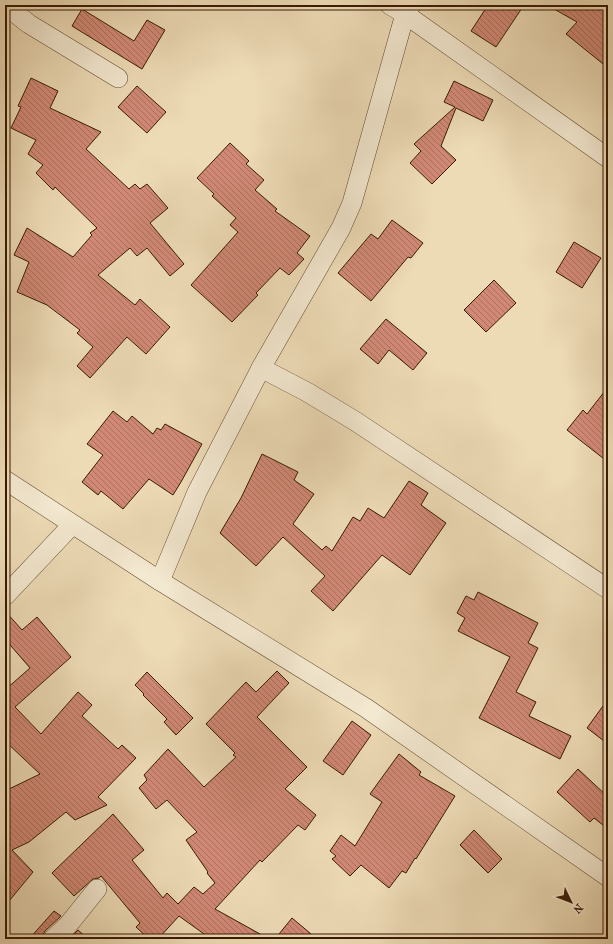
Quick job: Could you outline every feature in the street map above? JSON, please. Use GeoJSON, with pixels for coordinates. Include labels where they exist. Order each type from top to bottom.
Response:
{"type":"FeatureCollection","features":[{"type":"Feature","properties":{"kind":"street"},"geometry":{"type":"LineString","coordinates":[[5,5],[29,24],[118,78]]}},
{"type":"Feature","properties":{"kind":"street"},"geometry":{"type":"LineString","coordinates":[[160,581],[197,492],[261,368],[341,228],[352,203],[402,8],[608,158]]}},
{"type":"Feature","properties":{"kind":"street"},"geometry":{"type":"LineString","coordinates":[[261,368],[307,392],[355,421],[608,589]]}},
{"type":"Feature","properties":{"kind":"street"},"geometry":{"type":"LineString","coordinates":[[5,480],[160,581],[366,708],[608,877]]}},
{"type":"Feature","properties":{"kind":"street"},"geometry":{"type":"LineString","coordinates":[[5,596],[72,525]]}},
{"type":"Feature","properties":{"kind":"street"},"geometry":{"type":"LineString","coordinates":[[53,939],[68,925],[97,889]]}},
{"type":"Feature","properties":{"kind":"building"},"geometry":{"type":"Polygon","coordinates":[[[488,5],[524,5],[496,47],[471,31],[488,5]]]}},
{"type":"Feature","properties":{"kind":"building"},"geometry":{"type":"Polygon","coordinates":[[[547,5],[597,5],[608,14],[608,68],[566,34],[577,22],[547,5]]]}},
{"type":"Feature","properties":{"kind":"building"},"geometry":{"type":"Polygon","coordinates":[[[82,9],[134,41],[147,20],[165,30],[142,69],[72,26],[82,9]]]}},
{"type":"Feature","properties":{"kind":"building"},"geometry":{"type":"Polygon","coordinates":[[[31,78],[58,91],[50,108],[101,132],[86,149],[129,189],[135,184],[140,189],[147,184],[168,208],[150,223],[184,264],[170,276],[147,248],[137,256],[130,248],[98,275],[135,305],[140,299],[170,327],[146,354],[127,337],[90,378],[77,366],[93,347],[77,333],[80,330],[47,305],[17,292],[29,262],[14,255],[27,228],[73,257],[92,235],[90,233],[97,228],[55,187],[53,190],[36,173],[43,165],[28,154],[36,140],[11,128],[21,107],[18,106],[31,78]]]}},
{"type":"Feature","properties":{"kind":"building"},"geometry":{"type":"Polygon","coordinates":[[[454,81],[493,100],[483,121],[456,108],[441,146],[456,160],[432,184],[410,163],[421,151],[414,144],[455,107],[444,102],[454,81]]]}},
{"type":"Feature","properties":{"kind":"building"},"geometry":{"type":"Polygon","coordinates":[[[137,86],[166,112],[147,133],[118,107],[137,86]]]}},
{"type":"Feature","properties":{"kind":"building"},"geometry":{"type":"Polygon","coordinates":[[[230,143],[249,161],[246,164],[264,180],[255,190],[277,209],[275,211],[310,236],[297,253],[304,259],[289,275],[280,268],[256,293],[258,295],[232,322],[191,285],[238,232],[230,225],[236,218],[212,196],[214,194],[197,178],[230,143]]]}},
{"type":"Feature","properties":{"kind":"building"},"geometry":{"type":"Polygon","coordinates":[[[392,220],[423,243],[411,258],[408,257],[371,301],[338,273],[371,234],[378,239],[392,220]]]}},
{"type":"Feature","properties":{"kind":"building"},"geometry":{"type":"Polygon","coordinates":[[[574,242],[601,258],[582,288],[556,272],[574,242]]]}},
{"type":"Feature","properties":{"kind":"building"},"geometry":{"type":"Polygon","coordinates":[[[494,280],[516,303],[486,332],[464,310],[494,280]]]}},
{"type":"Feature","properties":{"kind":"building"},"geometry":{"type":"Polygon","coordinates":[[[386,319],[427,353],[413,370],[389,350],[378,364],[360,349],[386,319]]]}},
{"type":"Feature","properties":{"kind":"building"},"geometry":{"type":"Polygon","coordinates":[[[608,387],[608,462],[567,430],[583,410],[587,414],[608,387]]]}},
{"type":"Feature","properties":{"kind":"building"},"geometry":{"type":"Polygon","coordinates":[[[113,411],[127,422],[132,416],[153,434],[157,428],[161,430],[165,424],[202,444],[173,495],[149,479],[123,509],[101,491],[98,495],[82,482],[103,455],[87,444],[113,411]]]}},
{"type":"Feature","properties":{"kind":"building"},"geometry":{"type":"Polygon","coordinates":[[[262,454],[298,472],[294,480],[314,494],[293,524],[322,550],[326,546],[332,551],[353,517],[360,521],[368,508],[384,518],[409,481],[428,493],[421,505],[446,523],[410,575],[382,555],[333,611],[311,591],[325,576],[283,537],[256,566],[220,533],[241,498],[262,454]]]}},
{"type":"Feature","properties":{"kind":"building"},"geometry":{"type":"Polygon","coordinates":[[[478,592],[538,623],[528,643],[538,648],[516,692],[536,702],[529,716],[571,736],[560,759],[479,718],[510,657],[458,631],[465,618],[457,613],[466,596],[474,600],[478,592]]]}},
{"type":"Feature","properties":{"kind":"building"},"geometry":{"type":"Polygon","coordinates":[[[5,611],[22,630],[37,617],[71,657],[15,707],[41,734],[78,692],[92,705],[82,716],[118,749],[122,745],[136,758],[98,797],[107,805],[75,820],[66,812],[29,842],[12,850],[33,872],[5,906],[5,791],[40,774],[5,741],[5,690],[30,668],[5,639],[5,611]]]}},
{"type":"Feature","properties":{"kind":"building"},"geometry":{"type":"Polygon","coordinates":[[[277,671],[289,683],[257,717],[307,767],[285,789],[316,815],[305,830],[298,825],[262,862],[260,860],[215,909],[269,939],[211,939],[179,916],[158,939],[149,939],[136,927],[140,923],[101,876],[93,879],[74,896],[52,873],[113,814],[144,850],[132,860],[163,898],[167,893],[178,904],[194,887],[203,894],[215,883],[186,840],[197,832],[167,800],[156,809],[139,788],[147,780],[144,775],[168,749],[204,787],[236,757],[233,755],[235,753],[206,724],[246,682],[256,692],[277,671]]]}},
{"type":"Feature","properties":{"kind":"building"},"geometry":{"type":"Polygon","coordinates":[[[147,672],[193,718],[176,735],[164,722],[167,719],[135,685],[147,672]]]}},
{"type":"Feature","properties":{"kind":"building"},"geometry":{"type":"Polygon","coordinates":[[[608,699],[608,744],[587,728],[608,699]]]}},
{"type":"Feature","properties":{"kind":"building"},"geometry":{"type":"Polygon","coordinates":[[[352,721],[371,735],[343,775],[323,761],[352,721]]]}},
{"type":"Feature","properties":{"kind":"building"},"geometry":{"type":"Polygon","coordinates":[[[399,754],[421,772],[419,775],[455,796],[406,873],[402,871],[389,888],[361,865],[350,876],[332,859],[336,856],[330,851],[341,835],[355,846],[382,802],[370,794],[399,754]]]}},
{"type":"Feature","properties":{"kind":"building"},"geometry":{"type":"Polygon","coordinates":[[[578,769],[608,797],[608,829],[594,818],[590,822],[557,792],[578,769]]]}},
{"type":"Feature","properties":{"kind":"building"},"geometry":{"type":"Polygon","coordinates":[[[474,830],[502,859],[488,873],[460,845],[474,830]]]}},
{"type":"Feature","properties":{"kind":"building"},"geometry":{"type":"Polygon","coordinates":[[[54,911],[61,916],[45,931],[42,939],[29,939],[54,911]]]}},
{"type":"Feature","properties":{"kind":"building"},"geometry":{"type":"Polygon","coordinates":[[[292,918],[317,939],[275,939],[292,918]]]}},
{"type":"Feature","properties":{"kind":"building"},"geometry":{"type":"Polygon","coordinates":[[[78,930],[88,939],[69,939],[78,930]]]}}]}
